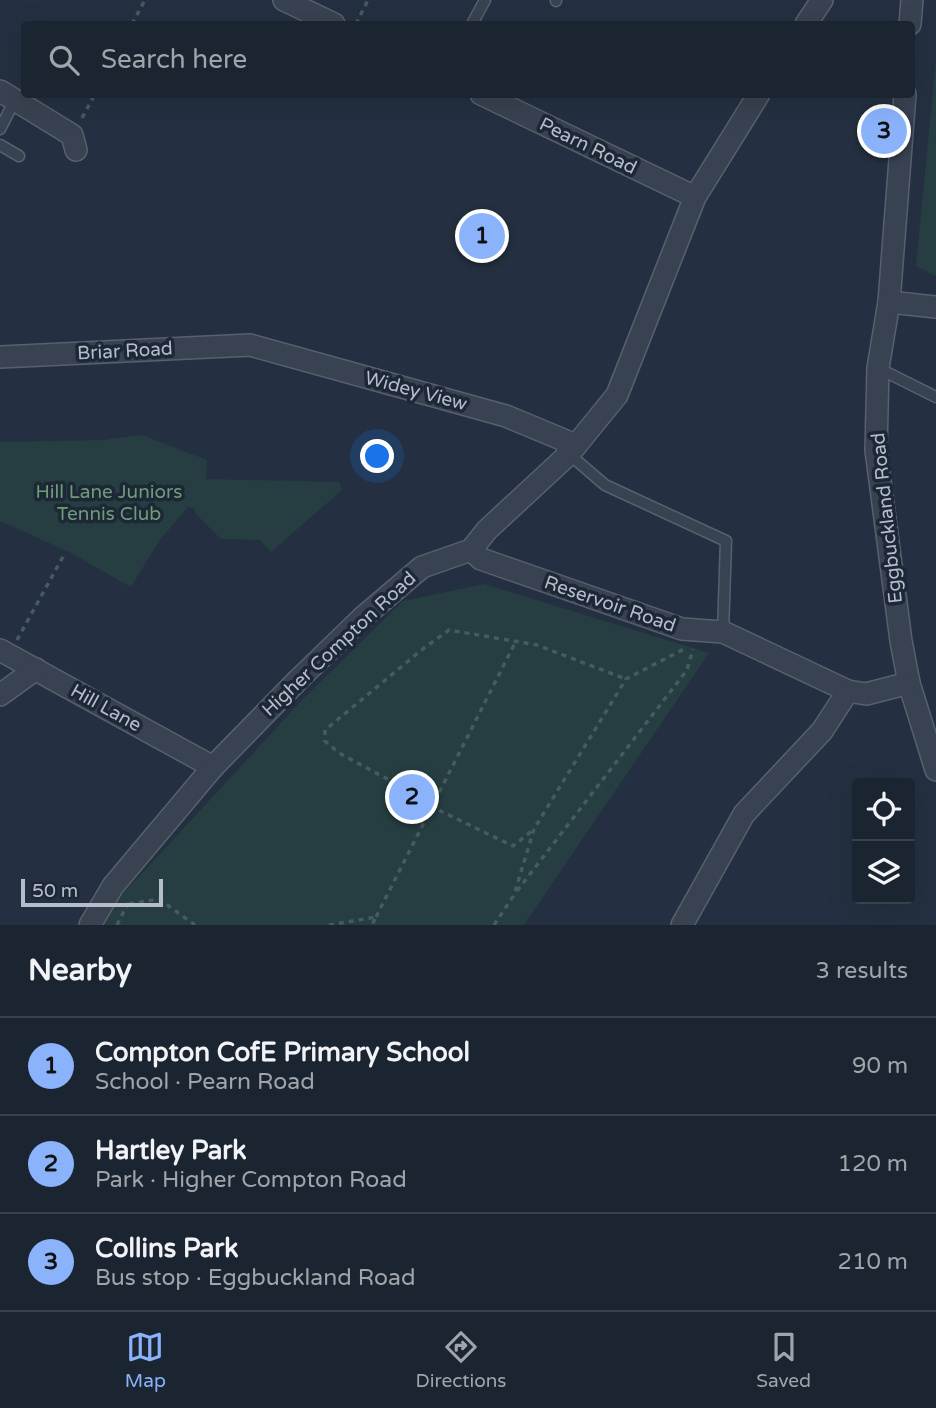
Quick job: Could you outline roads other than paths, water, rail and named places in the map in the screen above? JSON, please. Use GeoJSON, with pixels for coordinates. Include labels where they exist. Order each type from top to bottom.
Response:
{"type":"FeatureCollection","features":[{"type":"Feature","properties":{"kind":"street"},"geometry":{"type":"LineString","coordinates":[[284,0],[328,21]]}},
{"type":"Feature","properties":{"kind":"street"},"geometry":{"type":"LineString","coordinates":[[808,21],[822,0]]}},
{"type":"Feature","properties":{"kind":"street"},"geometry":{"type":"LineString","coordinates":[[910,21],[912,0]]}},
{"type":"Feature","properties":{"kind":"street"},"geometry":{"type":"LineString","coordinates":[[8,96],[74,143]]}},
{"type":"Feature","properties":{"kind":"street","name":"Pearn Road"},"geometry":{"type":"LineString","coordinates":[[489,98],[695,197]]}},
{"type":"Feature","properties":{"kind":"street","name":"Higher Compton Road"},"geometry":{"type":"LineString","coordinates":[[90,925],[113,886],[213,766],[362,618],[422,567],[471,550],[487,530],[569,454],[617,396],[695,197],[757,98]]}},
{"type":"Feature","properties":{"kind":"street","name":"Eggbuckland Road"},"geometry":{"type":"LineString","coordinates":[[905,98],[889,302],[878,368],[876,450],[909,683],[936,770]]}},
{"type":"Feature","properties":{"kind":"street"},"geometry":{"type":"LineString","coordinates":[[889,302],[936,307]]}},
{"type":"Feature","properties":{"kind":"street","name":"Widey View"},"geometry":{"type":"LineString","coordinates":[[250,345],[506,416],[566,441],[569,454]]}},
{"type":"Feature","properties":{"kind":"street","name":"Briar Road"},"geometry":{"type":"LineString","coordinates":[[0,357],[250,345]]}},
{"type":"Feature","properties":{"kind":"street","name":"Reservoir Road"},"geometry":{"type":"LineString","coordinates":[[471,550],[481,559],[682,629],[723,632],[848,691],[866,694],[909,683]]}},
{"type":"Feature","properties":{"kind":"street","name":"Hill Lane"},"geometry":{"type":"LineString","coordinates":[[4,652],[213,766]]}},
{"type":"Feature","properties":{"kind":"street"},"geometry":{"type":"LineString","coordinates":[[0,695],[36,669]]}},
{"type":"Feature","properties":{"kind":"street"},"geometry":{"type":"LineString","coordinates":[[682,925],[744,814],[822,731],[848,691]]}},
{"type":"Feature","properties":{"kind":"lane"},"geometry":{"type":"LineString","coordinates":[[474,21],[485,0]]}},
{"type":"Feature","properties":{"kind":"lane"},"geometry":{"type":"LineString","coordinates":[[0,129],[8,96]]}},
{"type":"Feature","properties":{"kind":"lane"},"geometry":{"type":"LineString","coordinates":[[0,145],[19,156]]}},
{"type":"Feature","properties":{"kind":"lane"},"geometry":{"type":"LineString","coordinates":[[878,368],[936,397]]}},
{"type":"Feature","properties":{"kind":"lane"},"geometry":{"type":"LineString","coordinates":[[569,454],[605,485],[726,541],[723,632]]}},
{"type":"Feature","properties":{"kind":"place","name":"Collins Park"},"geometry":{"type":"Point","coordinates":[884,131]}},
{"type":"Feature","properties":{"kind":"place","name":"Compton CofE Primary School"},"geometry":{"type":"Point","coordinates":[482,236]}},
{"type":"Feature","properties":{"kind":"place","name":"Hartley Park"},"geometry":{"type":"Point","coordinates":[412,797]}},
{"type":"Feature","properties":{"kind":"park label","name":"Hill Lane Juniors Tennis Club"},"geometry":{"type":"Point","coordinates":[109,503]}}]}
